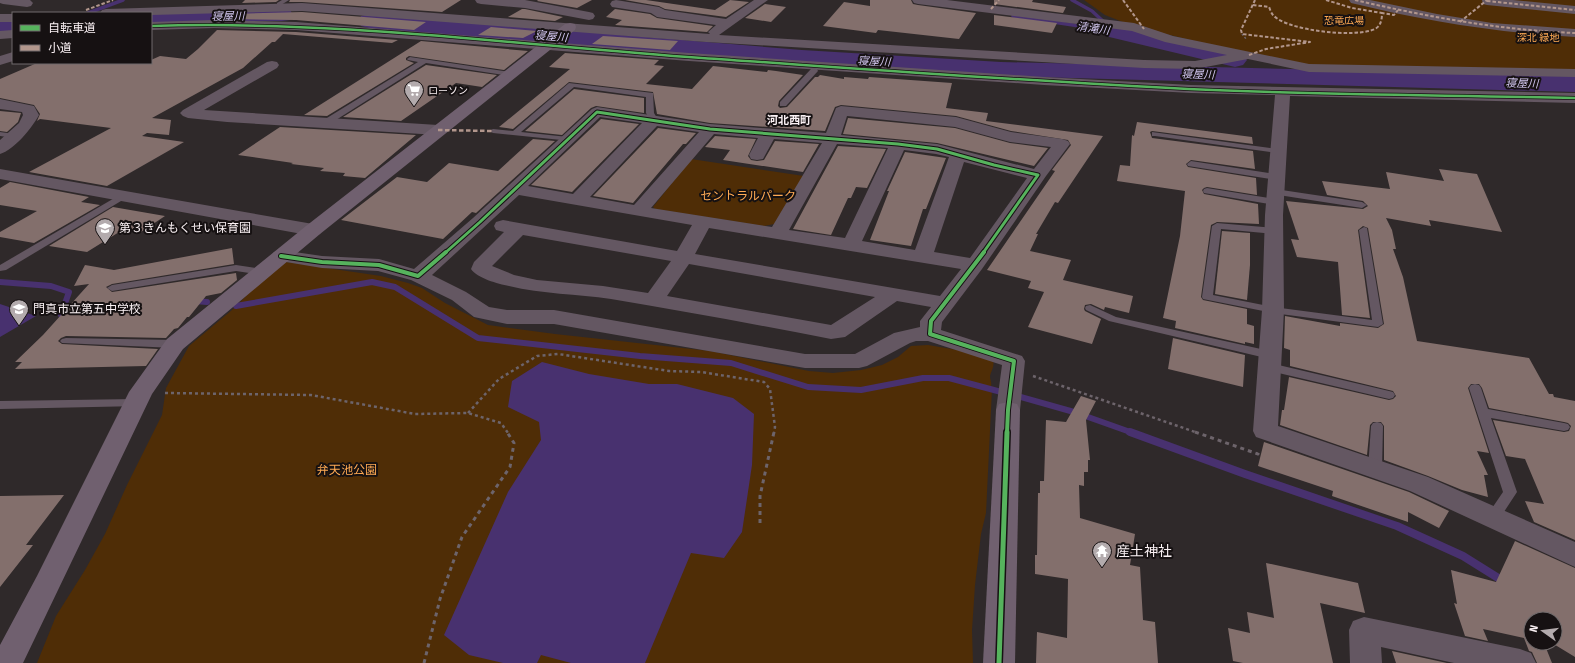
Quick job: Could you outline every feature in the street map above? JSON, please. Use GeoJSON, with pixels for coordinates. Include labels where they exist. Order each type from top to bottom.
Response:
{"type":"FeatureCollection","features":[{"type":"Feature","properties":{"kind":"street"},"geometry":{"type":"LineString","coordinates":[[3,0],[27,3]]}},
{"type":"Feature","properties":{"kind":"street"},"geometry":{"type":"LineString","coordinates":[[151,8],[172,0]]}},
{"type":"Feature","properties":{"kind":"street"},"geometry":{"type":"LineString","coordinates":[[348,7],[359,0]]}},
{"type":"Feature","properties":{"kind":"street"},"geometry":{"type":"LineString","coordinates":[[481,0],[529,2],[590,16]]}},
{"type":"Feature","properties":{"kind":"street"},"geometry":{"type":"LineString","coordinates":[[706,38],[762,0]]}},
{"type":"Feature","properties":{"kind":"street"},"geometry":{"type":"LineString","coordinates":[[918,0],[1134,26],[1164,37],[1249,55],[1292,66],[1309,68],[1575,73]]}},
{"type":"Feature","properties":{"kind":"street"},"geometry":{"type":"LineString","coordinates":[[1355,0],[1460,22],[1517,30],[1575,34]]}},
{"type":"Feature","properties":{"kind":"street"},"geometry":{"type":"LineString","coordinates":[[1460,22],[1487,0],[1575,10]]}},
{"type":"Feature","properties":{"kind":"street"},"geometry":{"type":"LineString","coordinates":[[496,21],[529,2]]}},
{"type":"Feature","properties":{"kind":"street"},"geometry":{"type":"LineString","coordinates":[[7,663],[47,585],[138,398],[175,344],[313,230],[568,28],[619,2],[658,11],[658,13],[727,23]]}},
{"type":"Feature","properties":{"kind":"street"},"geometry":{"type":"LineString","coordinates":[[658,11],[670,4]]}},
{"type":"Feature","properties":{"kind":"street"},"geometry":{"type":"LineString","coordinates":[[131,12],[233,8],[348,7],[400,11],[413,15]]}},
{"type":"Feature","properties":{"kind":"street"},"geometry":{"type":"LineString","coordinates":[[320,8],[706,38],[1144,64],[1195,66],[1249,55]]}},
{"type":"Feature","properties":{"kind":"street"},"geometry":{"type":"LineString","coordinates":[[0,18],[12,18]]}},
{"type":"Feature","properties":{"kind":"street"},"geometry":{"type":"LineString","coordinates":[[152,26],[262,24],[330,28],[653,55],[1191,89],[1473,94],[1575,98]]}},
{"type":"Feature","properties":{"kind":"street"},"geometry":{"type":"LineString","coordinates":[[653,55],[656,58],[673,60],[814,71],[992,80],[1020,79]]}},
{"type":"Feature","properties":{"kind":"street"},"geometry":{"type":"LineString","coordinates":[[0,61],[12,56]]}},
{"type":"Feature","properties":{"kind":"street"},"geometry":{"type":"LineString","coordinates":[[272,65],[188,113],[227,117],[438,130]]}},
{"type":"Feature","properties":{"kind":"street"},"geometry":{"type":"LineString","coordinates":[[1283,91],[1276,190],[1273,310],[1266,431],[1419,484],[1575,555]]}},
{"type":"Feature","properties":{"kind":"street"},"geometry":{"type":"LineString","coordinates":[[0,104],[29,109],[31,115],[26,125],[7,135],[0,149]]}},
{"type":"Feature","properties":{"kind":"street"},"geometry":{"type":"LineString","coordinates":[[778,233],[832,139],[841,111],[956,122],[1010,137],[1062,144],[1037,176],[975,265],[931,321],[930,334]]}},
{"type":"Feature","properties":{"kind":"street"},"geometry":{"type":"LineString","coordinates":[[418,276],[480,222],[597,112],[710,129],[898,144],[937,149],[1038,175],[1037,176]]}},
{"type":"Feature","properties":{"kind":"street"},"geometry":{"type":"LineString","coordinates":[[577,200],[654,120]]}},
{"type":"Feature","properties":{"kind":"street"},"geometry":{"type":"LineString","coordinates":[[638,211],[710,129]]}},
{"type":"Feature","properties":{"kind":"street"},"geometry":{"type":"LineString","coordinates":[[757,155],[768,134]]}},
{"type":"Feature","properties":{"kind":"street"},"geometry":{"type":"LineString","coordinates":[[851,245],[898,144]]}},
{"type":"Feature","properties":{"kind":"street"},"geometry":{"type":"LineString","coordinates":[[923,256],[958,155]]}},
{"type":"Feature","properties":{"kind":"street"},"geometry":{"type":"LineString","coordinates":[[0,174],[313,230]]}},
{"type":"Feature","properties":{"kind":"street"},"geometry":{"type":"LineString","coordinates":[[515,189],[704,222],[975,265]]}},
{"type":"Feature","properties":{"kind":"street"},"geometry":{"type":"LineString","coordinates":[[480,222],[944,303]]}},
{"type":"Feature","properties":{"kind":"street"},"geometry":{"type":"LineString","coordinates":[[654,300],[683,258],[704,222]]}},
{"type":"Feature","properties":{"kind":"street"},"geometry":{"type":"LineString","coordinates":[[518,229],[481,266],[481,269],[508,280],[537,286],[604,292],[837,332],[894,294]]}},
{"type":"Feature","properties":{"kind":"street"},"geometry":{"type":"LineString","coordinates":[[281,256],[322,262],[379,265],[418,276],[459,296],[482,312],[507,317],[554,317],[572,319],[805,361],[859,361],[902,338],[915,334],[930,334],[1014,361],[1008,410],[999,663]]}},
{"type":"Feature","properties":{"kind":"street"},"geometry":{"type":"LineString","coordinates":[[1366,663],[1364,630],[1520,663]]}},
{"type":"Feature","properties":{"kind":"lane"},"geometry":{"type":"LineString","coordinates":[[279,4],[286,0]]}},
{"type":"Feature","properties":{"kind":"lane"},"geometry":{"type":"LineString","coordinates":[[410,59],[510,74]]}},
{"type":"Feature","properties":{"kind":"lane"},"geometry":{"type":"LineString","coordinates":[[325,123],[425,61]]}},
{"type":"Feature","properties":{"kind":"lane"},"geometry":{"type":"LineString","coordinates":[[783,104],[814,71]]}},
{"type":"Feature","properties":{"kind":"lane"},"geometry":{"type":"LineString","coordinates":[[515,133],[572,85],[650,95],[650,113],[654,120]]}},
{"type":"Feature","properties":{"kind":"lane"},"geometry":{"type":"LineString","coordinates":[[492,131],[568,139]]}},
{"type":"Feature","properties":{"kind":"lane"},"geometry":{"type":"LineString","coordinates":[[1155,134],[1278,151]]}},
{"type":"Feature","properties":{"kind":"lane"},"geometry":{"type":"LineString","coordinates":[[1191,164],[1276,190],[1362,205]]}},
{"type":"Feature","properties":{"kind":"lane"},"geometry":{"type":"LineString","coordinates":[[1208,191],[1276,190]]}},
{"type":"Feature","properties":{"kind":"lane"},"geometry":{"type":"LineString","coordinates":[[2,268],[123,196]]}},
{"type":"Feature","properties":{"kind":"lane"},"geometry":{"type":"LineString","coordinates":[[1274,231],[1217,226],[1207,297],[1273,310],[1378,324],[1364,230]]}},
{"type":"Feature","properties":{"kind":"lane"},"geometry":{"type":"LineString","coordinates":[[112,288],[236,268],[262,272]]}},
{"type":"Feature","properties":{"kind":"lane"},"geometry":{"type":"LineString","coordinates":[[1090,308],[1113,319],[1389,395]]}},
{"type":"Feature","properties":{"kind":"lane"},"geometry":{"type":"LineString","coordinates":[[66,341],[175,344]]}},
{"type":"Feature","properties":{"kind":"lane"},"geometry":{"type":"LineString","coordinates":[[1475,388],[1510,492],[1493,517]]}},
{"type":"Feature","properties":{"kind":"lane"},"geometry":{"type":"LineString","coordinates":[[0,405],[138,398]]}},
{"type":"Feature","properties":{"kind":"lane"},"geometry":{"type":"LineString","coordinates":[[1483,412],[1564,427]]}},
{"type":"Feature","properties":{"kind":"lane"},"geometry":{"type":"LineString","coordinates":[[1375,469],[1377,426]]}},
{"type":"Feature","properties":{"kind":"path"},"geometry":{"type":"LineString","coordinates":[[468,413],[499,379],[537,356],[558,354],[669,371],[701,372],[764,382],[770,389],[775,427],[760,496],[760,523]]}},
{"type":"Feature","properties":{"kind":"path"},"geometry":{"type":"LineString","coordinates":[[1029,374],[1258,454],[1266,427]]}},
{"type":"Feature","properties":{"kind":"path"},"geometry":{"type":"LineString","coordinates":[[138,398],[311,395],[415,414],[468,413],[501,422],[514,443],[510,467],[462,537],[440,598],[424,663]]}},
{"type":"Feature","properties":{"kind":"green space","name":"深北 緑地"},"geometry":{"type":"Polygon","coordinates":[[[1084,0],[1575,0],[1575,75],[1314,66],[1207,44],[1133,26],[1105,15],[1084,0]]]}},
{"type":"Feature","properties":{"kind":"green space","name":"セントラルパーク"},"geometry":{"type":"Polygon","coordinates":[[[691,159],[804,176],[774,224],[764,226],[655,209],[653,207],[691,159]]]}},
{"type":"Feature","properties":{"kind":"green space","name":"弁天池公園"},"geometry":{"type":"Polygon","coordinates":[[[286,262],[381,276],[408,283],[422,288],[445,303],[488,325],[710,351],[809,371],[833,373],[861,370],[882,365],[898,357],[911,346],[928,345],[969,352],[993,360],[990,376],[991,386],[1065,410],[992,389],[986,513],[981,534],[975,585],[972,630],[973,663],[37,663],[56,616],[85,570],[105,534],[127,485],[162,415],[166,388],[189,346],[232,310],[256,286],[286,262]]]}},
{"type":"Feature","properties":{"kind":"shaded area"},"geometry":{"type":"Polygon","coordinates":[[[0,304],[36,316],[0,337],[0,304]]]}},
{"type":"Feature","properties":{"kind":"shaded area"},"geometry":{"type":"Polygon","coordinates":[[[542,362],[589,374],[649,384],[677,384],[733,398],[754,414],[752,465],[742,532],[724,558],[691,553],[645,663],[571,663],[541,655],[537,663],[503,663],[469,655],[444,635],[508,492],[541,440],[539,422],[508,407],[512,381],[542,362]]]}},
{"type":"Feature","properties":{"kind":"building"},"geometry":{"type":"Polygon","coordinates":[[[245,0],[279,0],[276,2],[242,3],[245,0]]]}},
{"type":"Feature","properties":{"kind":"building"},"geometry":{"type":"Polygon","coordinates":[[[290,0],[461,0],[442,12],[289,2],[290,0]]]}},
{"type":"Feature","properties":{"kind":"building"},"geometry":{"type":"Polygon","coordinates":[[[592,0],[577,8],[537,1],[592,0]]]}},
{"type":"Feature","properties":{"kind":"building"},"geometry":{"type":"Polygon","coordinates":[[[625,0],[646,0],[715,10],[730,0],[749,2],[726,17],[665,9],[659,6],[625,0]]]}},
{"type":"Feature","properties":{"kind":"building"},"geometry":{"type":"Polygon","coordinates":[[[870,0],[911,0],[913,4],[918,5],[976,13],[959,39],[878,30],[876,33],[823,26],[844,2],[870,6],[870,0]]]}},
{"type":"Feature","properties":{"kind":"building"},"geometry":{"type":"Polygon","coordinates":[[[994,0],[1033,0],[1032,2],[1066,7],[1063,13],[994,4],[994,0]]]}},
{"type":"Feature","properties":{"kind":"building"},"geometry":{"type":"Polygon","coordinates":[[[765,4],[786,7],[771,22],[745,18],[765,4]]]}},
{"type":"Feature","properties":{"kind":"building"},"geometry":{"type":"Polygon","coordinates":[[[522,9],[563,17],[555,21],[508,17],[522,9]]]}},
{"type":"Feature","properties":{"kind":"building"},"geometry":{"type":"Polygon","coordinates":[[[615,9],[650,14],[657,18],[713,26],[707,32],[615,25],[622,20],[606,17],[615,9]]]}},
{"type":"Feature","properties":{"kind":"building"},"geometry":{"type":"Polygon","coordinates":[[[302,12],[426,22],[414,30],[296,20],[227,19],[231,14],[302,12]]]}},
{"type":"Feature","properties":{"kind":"building"},"geometry":{"type":"Polygon","coordinates":[[[994,15],[1057,23],[1052,33],[994,25],[994,15]]]}},
{"type":"Feature","properties":{"kind":"building"},"geometry":{"type":"Polygon","coordinates":[[[491,27],[537,31],[523,38],[478,35],[491,27]]]}},
{"type":"Feature","properties":{"kind":"building"},"geometry":{"type":"Polygon","coordinates":[[[217,30],[296,32],[398,40],[392,43],[283,34],[243,68],[152,118],[171,120],[169,135],[147,133],[142,136],[184,142],[107,186],[29,172],[111,128],[40,119],[37,121],[40,114],[34,105],[0,98],[0,79],[35,64],[152,64],[152,60],[160,56],[186,59],[217,30]]]}},
{"type":"Feature","properties":{"kind":"building"},"geometry":{"type":"Polygon","coordinates":[[[603,36],[678,41],[670,50],[592,44],[603,36]]]}},
{"type":"Feature","properties":{"kind":"building"},"geometry":{"type":"Polygon","coordinates":[[[421,41],[528,51],[504,70],[409,56],[406,60],[414,63],[327,116],[304,115],[421,41]]]}},
{"type":"Feature","properties":{"kind":"building"},"geometry":{"type":"Polygon","coordinates":[[[565,53],[659,60],[654,65],[664,66],[646,84],[692,89],[713,66],[767,72],[768,70],[803,75],[779,101],[778,106],[780,108],[787,107],[815,77],[820,75],[844,79],[844,77],[868,79],[869,77],[952,83],[946,108],[988,113],[986,121],[1103,136],[1058,203],[1055,202],[1036,234],[1038,234],[1030,251],[1071,260],[1063,280],[1133,296],[1129,313],[1105,307],[1104,310],[1091,304],[1085,305],[1085,311],[1101,319],[1092,344],[1028,327],[1044,292],[1028,288],[1031,281],[987,270],[1055,171],[1052,170],[1071,145],[1068,140],[1011,131],[956,116],[841,105],[835,107],[825,131],[710,123],[657,114],[653,92],[569,82],[513,129],[499,127],[570,69],[549,67],[565,53]]]}},
{"type":"Feature","properties":{"kind":"building"},"geometry":{"type":"Polygon","coordinates":[[[426,65],[497,75],[482,87],[456,83],[401,121],[343,117],[426,65]]]}},
{"type":"Feature","properties":{"kind":"building"},"geometry":{"type":"Polygon","coordinates":[[[574,89],[644,98],[644,113],[596,106],[591,108],[562,135],[525,131],[574,89]]]}},
{"type":"Feature","properties":{"kind":"building"},"geometry":{"type":"Polygon","coordinates":[[[0,111],[21,113],[18,122],[7,132],[0,131],[0,111]]]}},
{"type":"Feature","properties":{"kind":"building"},"geometry":{"type":"Polygon","coordinates":[[[848,118],[955,128],[1010,143],[1048,148],[1034,166],[937,143],[843,134],[848,118]]]}},
{"type":"Feature","properties":{"kind":"building"},"geometry":{"type":"Polygon","coordinates":[[[601,119],[639,124],[572,192],[531,185],[601,119]]]}},
{"type":"Feature","properties":{"kind":"building"},"geometry":{"type":"Polygon","coordinates":[[[1137,122],[1252,137],[1253,144],[1152,131],[1150,132],[1152,138],[1253,151],[1255,169],[1191,160],[1186,164],[1188,167],[1256,178],[1257,195],[1207,187],[1202,190],[1204,194],[1258,204],[1259,224],[1217,222],[1211,225],[1201,297],[1203,300],[1247,309],[1247,324],[1254,326],[1254,344],[1245,342],[1245,344],[1175,328],[1176,321],[1163,318],[1180,236],[1185,191],[1117,181],[1120,165],[1130,166],[1132,135],[1134,136],[1137,122]]]}},
{"type":"Feature","properties":{"kind":"building"},"geometry":{"type":"Polygon","coordinates":[[[280,127],[416,135],[365,178],[343,176],[345,173],[320,171],[324,168],[238,155],[280,127]]]}},
{"type":"Feature","properties":{"kind":"building"},"geometry":{"type":"Polygon","coordinates":[[[658,128],[696,133],[686,144],[683,144],[633,203],[593,196],[658,128]]]}},
{"type":"Feature","properties":{"kind":"building"},"geometry":{"type":"Polygon","coordinates":[[[715,136],[756,139],[748,156],[751,160],[757,161],[764,160],[775,141],[819,144],[803,172],[723,160],[730,150],[705,147],[715,136]]]}},
{"type":"Feature","properties":{"kind":"building"},"geometry":{"type":"Polygon","coordinates":[[[533,139],[555,141],[476,213],[472,212],[443,239],[341,220],[397,177],[427,182],[449,163],[498,171],[533,139]]]}},
{"type":"Feature","properties":{"kind":"building"},"geometry":{"type":"Polygon","coordinates":[[[838,146],[886,149],[867,188],[856,187],[851,198],[848,198],[831,235],[793,229],[838,146]]]}},
{"type":"Feature","properties":{"kind":"building"},"geometry":{"type":"Polygon","coordinates":[[[905,152],[946,158],[926,209],[923,209],[911,246],[870,240],[889,191],[887,191],[905,152]]]}},
{"type":"Feature","properties":{"kind":"building"},"geometry":{"type":"Polygon","coordinates":[[[1439,169],[1477,174],[1502,232],[1429,220],[1431,226],[1386,218],[1392,230],[1396,249],[1393,249],[1403,277],[1417,341],[1529,358],[1549,394],[1553,394],[1554,397],[1575,401],[1575,540],[1534,522],[1525,501],[1544,504],[1525,459],[1506,456],[1493,420],[1564,432],[1569,431],[1571,426],[1564,422],[1489,408],[1482,388],[1479,384],[1471,384],[1468,388],[1489,453],[1477,451],[1488,475],[1484,475],[1488,497],[1462,490],[1384,460],[1384,426],[1381,422],[1373,422],[1370,425],[1367,455],[1280,425],[1289,377],[1389,400],[1396,396],[1393,391],[1290,366],[1290,350],[1284,348],[1285,316],[1340,326],[1340,323],[1378,328],[1384,324],[1368,228],[1363,226],[1358,230],[1370,318],[1342,315],[1338,262],[1297,257],[1291,239],[1299,240],[1286,201],[1363,209],[1368,206],[1363,201],[1327,195],[1322,181],[1390,189],[1386,172],[1444,181],[1439,169]]]}},
{"type":"Feature","properties":{"kind":"building"},"geometry":{"type":"Polygon","coordinates":[[[10,182],[89,197],[81,202],[100,205],[34,243],[0,237],[0,232],[37,211],[0,205],[0,188],[10,182]]]}},
{"type":"Feature","properties":{"kind":"building"},"geometry":{"type":"Polygon","coordinates":[[[113,207],[165,216],[141,232],[124,229],[87,252],[49,246],[113,207]]]}},
{"type":"Feature","properties":{"kind":"building"},"geometry":{"type":"Polygon","coordinates":[[[1222,231],[1250,233],[1250,265],[1247,300],[1215,294],[1222,231]]]}},
{"type":"Feature","properties":{"kind":"building"},"geometry":{"type":"Polygon","coordinates":[[[232,248],[234,264],[112,284],[106,287],[112,292],[236,273],[237,280],[221,293],[206,296],[189,317],[187,317],[178,328],[174,329],[166,338],[66,336],[58,341],[62,344],[158,349],[146,366],[15,369],[22,362],[15,362],[43,335],[89,284],[74,286],[85,265],[114,270],[232,248]]]}},
{"type":"Feature","properties":{"kind":"building"},"geometry":{"type":"Polygon","coordinates":[[[1173,338],[1245,355],[1243,387],[1168,369],[1173,338]]]}},
{"type":"Feature","properties":{"kind":"building"},"geometry":{"type":"Polygon","coordinates":[[[1081,396],[1096,401],[1086,420],[1090,460],[1088,460],[1088,472],[1084,472],[1084,486],[1079,485],[1080,518],[1135,534],[1130,565],[1140,567],[1143,620],[1155,622],[1158,663],[1036,663],[1037,632],[1067,638],[1068,579],[1035,574],[1035,555],[1037,555],[1038,493],[1040,493],[1040,481],[1044,481],[1046,420],[1066,422],[1081,396]]]}},
{"type":"Feature","properties":{"kind":"building"},"geometry":{"type":"Polygon","coordinates":[[[1264,442],[1409,492],[1449,511],[1439,528],[1408,512],[1408,522],[1332,496],[1333,491],[1258,466],[1264,442]]]}},
{"type":"Feature","properties":{"kind":"building"},"geometry":{"type":"Polygon","coordinates":[[[64,495],[26,545],[33,545],[0,587],[0,496],[64,495]]]}},
{"type":"Feature","properties":{"kind":"building"},"geometry":{"type":"Polygon","coordinates":[[[1515,541],[1575,568],[1575,657],[1563,650],[1563,611],[1523,611],[1523,638],[1483,629],[1488,641],[1465,636],[1454,603],[1457,604],[1451,570],[1496,582],[1515,541]]]}},
{"type":"Feature","properties":{"kind":"building"},"geometry":{"type":"Polygon","coordinates":[[[1266,563],[1358,583],[1365,613],[1320,603],[1333,663],[1243,663],[1233,661],[1228,628],[1250,633],[1247,612],[1274,618],[1266,563]]]}},
{"type":"Feature","properties":{"kind":"building"},"geometry":{"type":"Polygon","coordinates":[[[1392,651],[1447,663],[1396,663],[1392,651]]]}},
{"type":"Feature","properties":{"kind":"building"},"geometry":{"type":"Polygon","coordinates":[[[1529,651],[1547,651],[1552,663],[1537,663],[1532,652],[1529,651]]]}},
{"type":"Feature","properties":{"kind":"waterway"},"geometry":{"type":"LineString","coordinates":[[91,12],[123,0]]}},
{"type":"Feature","properties":{"kind":"waterway"},"geometry":{"type":"LineString","coordinates":[[1072,0],[1092,11],[1106,24]]}},
{"type":"Feature","properties":{"kind":"waterway","name":"寝屋川"},"geometry":{"type":"LineString","coordinates":[[152,19],[224,15],[282,15]]}},
{"type":"Feature","properties":{"kind":"waterway","name":"清滝川"},"geometry":{"type":"LineString","coordinates":[[1013,16],[1113,31]]}},
{"type":"Feature","properties":{"kind":"waterway","name":"寝屋川"},"geometry":{"type":"LineString","coordinates":[[369,21],[802,57],[1001,69],[1575,84]]}},
{"type":"Feature","properties":{"kind":"waterway","name":"寝屋川"},"geometry":{"type":"LineString","coordinates":[[0,28],[12,27]]}},
{"type":"Feature","properties":{"kind":"waterway","name":"清滝川"},"geometry":{"type":"LineString","coordinates":[[1113,31],[1235,60]]}},
{"type":"Feature","properties":{"kind":"waterway"},"geometry":{"type":"LineString","coordinates":[[0,282],[51,286],[69,292],[61,315],[69,314]]}},
{"type":"Feature","properties":{"kind":"waterway"},"geometry":{"type":"LineString","coordinates":[[236,306],[372,282],[395,287],[478,338],[640,356],[731,363],[808,387],[861,390],[923,378],[949,378],[1005,393]]}},
{"type":"Feature","properties":{"kind":"waterway"},"geometry":{"type":"LineString","coordinates":[[195,301],[207,302]]}},
{"type":"Feature","properties":{"kind":"waterway"},"geometry":{"type":"LineString","coordinates":[[1014,395],[1074,412],[1133,433]]}},
{"type":"Feature","properties":{"kind":"waterway"},"geometry":{"type":"LineString","coordinates":[[1130,432],[1245,474],[1397,526],[1463,556],[1503,581]]}},
{"type":"Feature","properties":{"kind":"marked path"},"geometry":{"type":"LineString","coordinates":[[86,10],[113,0]]}},
{"type":"Feature","properties":{"kind":"marked path"},"geometry":{"type":"LineString","coordinates":[[991,9],[999,0]]}},
{"type":"Feature","properties":{"kind":"marked path"},"geometry":{"type":"LineString","coordinates":[[1123,0],[1144,29]]}},
{"type":"Feature","properties":{"kind":"marked path"},"geometry":{"type":"LineString","coordinates":[[1249,55],[1266,49],[1310,42],[1242,34],[1241,30],[1255,0]]}},
{"type":"Feature","properties":{"kind":"marked path"},"geometry":{"type":"LineString","coordinates":[[1326,0],[1352,8],[1382,13]]}},
{"type":"Feature","properties":{"kind":"marked path"},"geometry":{"type":"LineString","coordinates":[[1355,0],[1437,18],[1520,30],[1575,33]]}},
{"type":"Feature","properties":{"kind":"marked path"},"geometry":{"type":"LineString","coordinates":[[1460,22],[1487,0]]}},
{"type":"Feature","properties":{"kind":"marked path"},"geometry":{"type":"LineString","coordinates":[[1487,1],[1575,10]]}},
{"type":"Feature","properties":{"kind":"marked path"},"geometry":{"type":"LineString","coordinates":[[1253,5],[1269,7],[1273,15],[1283,22],[1315,31],[1334,33],[1365,32],[1375,29],[1381,22],[1382,13],[1394,15],[1398,10]]}},
{"type":"Feature","properties":{"kind":"marked path"},"geometry":{"type":"LineString","coordinates":[[438,130],[493,131]]}},
{"type":"Feature","properties":{"kind":"cycle path"},"geometry":{"type":"LineString","coordinates":[[152,26],[214,24],[296,26],[689,57],[1044,81],[1191,89],[1575,98]]}},
{"type":"Feature","properties":{"kind":"cycle path"},"geometry":{"type":"LineString","coordinates":[[281,256],[322,262],[379,265],[418,276],[480,222],[597,112],[710,129],[898,144],[937,149],[994,165],[1038,175],[975,265],[931,321],[930,334],[1014,361],[1008,410],[999,663]]}},
{"type":"Feature","properties":{"kind":"place","name":"ローソン"},"geometry":{"type":"Point","coordinates":[414,107]}},
{"type":"Feature","properties":{"kind":"place","name":"第３きんもくせい保育園"},"geometry":{"type":"Point","coordinates":[105,245]}},
{"type":"Feature","properties":{"kind":"place","name":"門真市立第五中学校"},"geometry":{"type":"Point","coordinates":[19,326]}},
{"type":"Feature","properties":{"kind":"place","name":"産土神社"},"geometry":{"type":"Point","coordinates":[1102,568]}},
{"type":"Feature","properties":{"kind":"district","name":"河北西町"},"geometry":{"type":"Point","coordinates":[789,120]}},
{"type":"Feature","properties":{"kind":"park label","name":"恐竜広場"},"geometry":{"type":"Point","coordinates":[1344,20]}}]}
